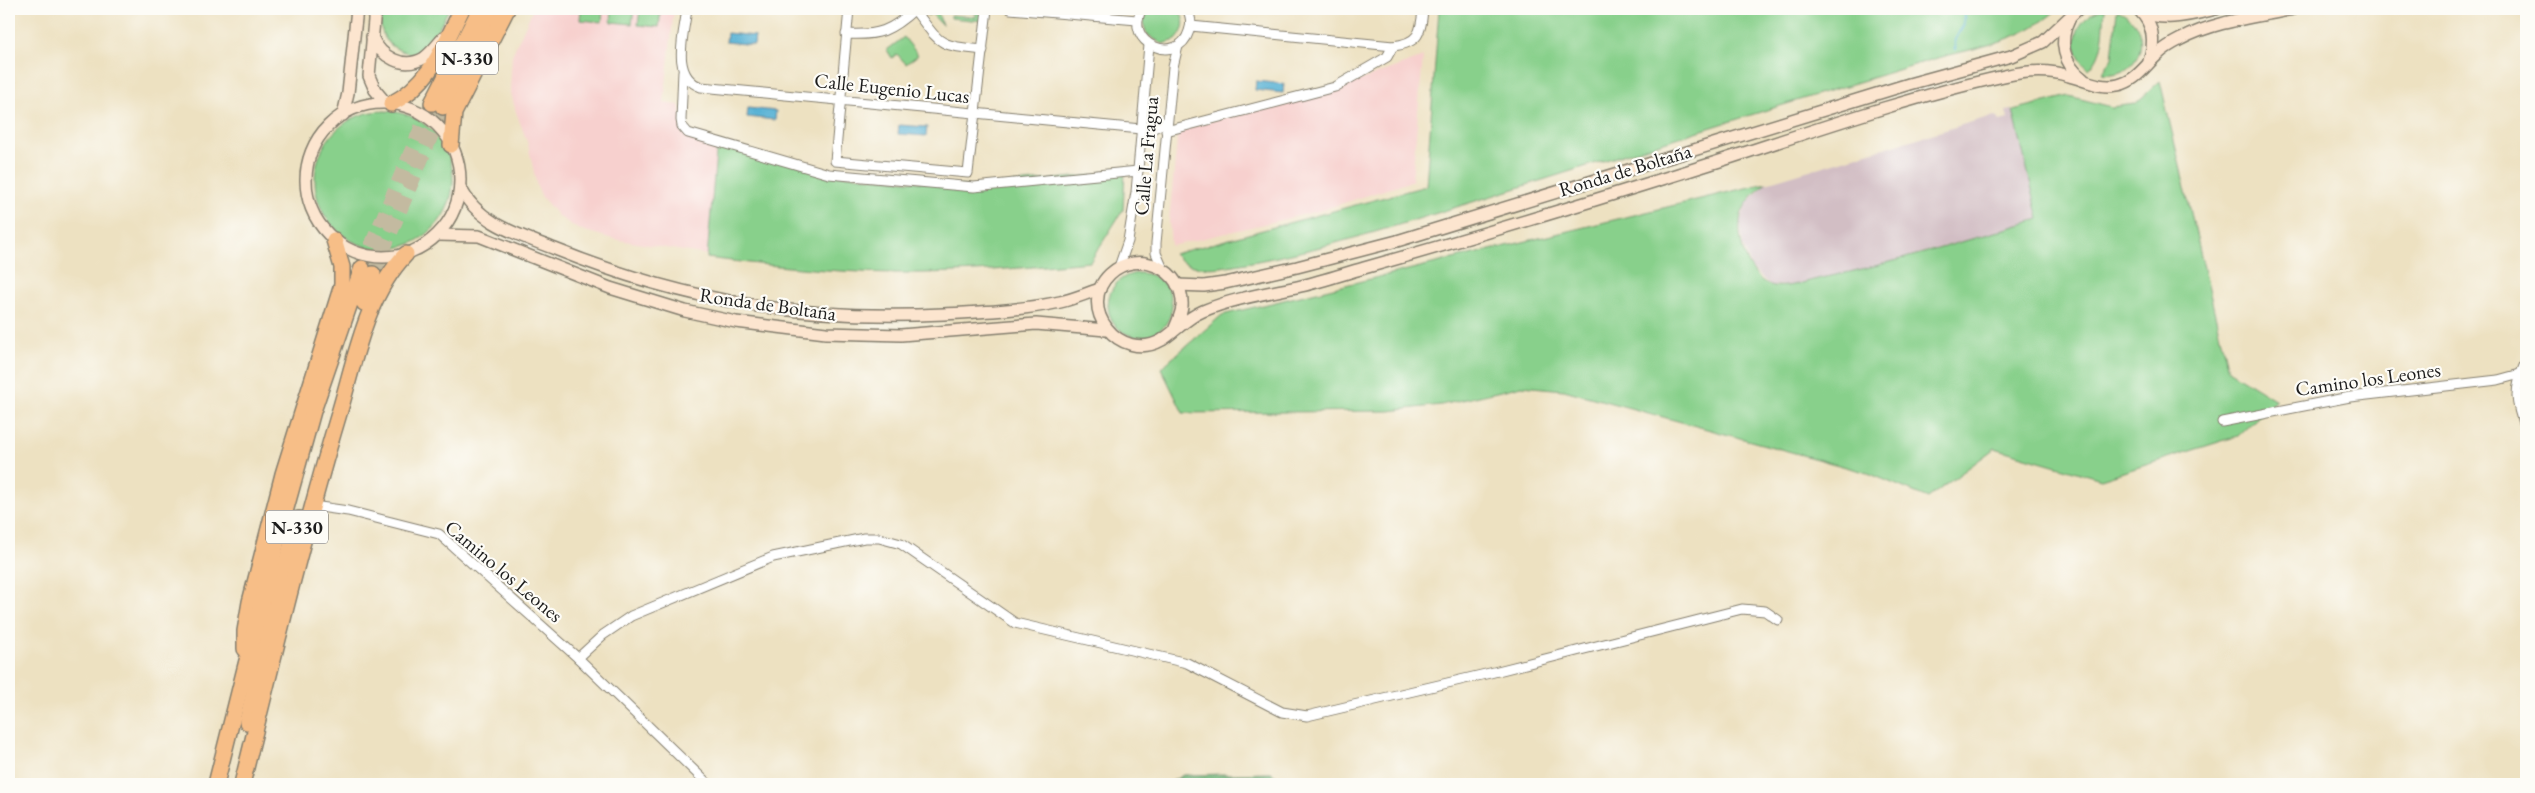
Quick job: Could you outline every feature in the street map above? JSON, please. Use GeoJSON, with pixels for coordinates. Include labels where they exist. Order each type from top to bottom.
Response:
{"type":"FeatureCollection","features":[{"type":"Feature","properties":{"kind":"highway"},"geometry":{"type":"LineString","coordinates":[[389,103],[410,93],[423,82],[462,9]]}},
{"type":"Feature","properties":{"kind":"highway","name":"N-330"},"geometry":{"type":"LineString","coordinates":[[480,9],[437,105],[492,9]]}},
{"type":"Feature","properties":{"kind":"highway"},"geometry":{"type":"LineString","coordinates":[[451,145],[454,113],[507,9]]}},
{"type":"Feature","properties":{"kind":"highway"},"geometry":{"type":"LineString","coordinates":[[244,667],[246,621],[290,446],[342,286],[342,267],[334,240]]}},
{"type":"Feature","properties":{"kind":"highway"},"geometry":{"type":"LineString","coordinates":[[242,784],[313,506],[373,304],[389,274],[406,254]]}},
{"type":"Feature","properties":{"kind":"highway","name":"N-330"},"geometry":{"type":"LineString","coordinates":[[216,784],[244,667],[251,650],[278,538],[313,411],[367,271],[274,604],[232,784]]}},
{"type":"Feature","properties":{"kind":"main road"},"geometry":{"type":"LineString","coordinates":[[342,115],[348,94],[357,9]]}},
{"type":"Feature","properties":{"kind":"main road"},"geometry":{"type":"LineString","coordinates":[[375,9],[369,76],[375,90],[389,103]]}},
{"type":"Feature","properties":{"kind":"main road"},"geometry":{"type":"LineString","coordinates":[[2138,9],[2155,15],[2174,17],[2216,9]]}},
{"type":"Feature","properties":{"kind":"main road"},"geometry":{"type":"LineString","coordinates":[[2138,9],[2147,20],[2153,41],[2151,55],[2144,69]]}},
{"type":"Feature","properties":{"kind":"main road","name":"Ronda de Boltaña"},"geometry":{"type":"LineString","coordinates":[[438,235],[479,236],[610,288],[685,311],[736,322],[826,333],[901,335],[1036,324],[1106,330],[1124,344],[1136,346],[1158,342],[1175,328],[1201,312],[1241,299],[1307,284],[1454,243],[1848,120],[1992,79],[2039,72],[2067,75],[2106,86],[2121,84],[2134,79],[2164,49],[2199,31],[2293,9]]}},
{"type":"Feature","properties":{"kind":"main road","name":"Ronda de Boltaña"},"geometry":{"type":"LineString","coordinates":[[2074,13],[2063,36],[2064,51],[2073,70],[2091,83]]}},
{"type":"Feature","properties":{"kind":"main road","name":"Ronda de Boltaña"},"geometry":{"type":"LineString","coordinates":[[1178,285],[1204,286],[1225,283],[1297,267],[1397,241],[1909,84],[2020,54],[2043,42],[2074,13]]}},
{"type":"Feature","properties":{"kind":"main road"},"geometry":{"type":"LineString","coordinates":[[372,38],[379,50],[390,58],[406,63],[415,62],[427,56],[454,26]]}},
{"type":"Feature","properties":{"kind":"main road"},"geometry":{"type":"LineString","coordinates":[[389,103],[421,113],[433,121],[451,145],[457,159],[460,187],[454,210],[438,235],[423,247],[406,254],[375,257],[360,254],[334,240],[314,214],[307,189],[307,173],[310,156],[315,146],[324,132],[342,115],[359,107],[389,103]]}},
{"type":"Feature","properties":{"kind":"main road","name":"Ronda de Boltaña"},"geometry":{"type":"LineString","coordinates":[[460,187],[469,202],[484,217],[579,258],[654,284],[725,302],[769,310],[869,316],[958,313],[1046,304],[1100,289]]}},
{"type":"Feature","properties":{"kind":"main road"},"geometry":{"type":"LineString","coordinates":[[1106,330],[1100,317],[1097,303],[1100,289],[1105,280],[1119,267],[1142,262],[1163,269],[1178,285],[1182,306],[1175,328]]}},
{"type":"Feature","properties":{"kind":"street"},"geometry":{"type":"LineString","coordinates":[[686,9],[681,64],[683,71],[681,120],[682,126],[688,133],[829,174],[974,188],[1138,171]]}},
{"type":"Feature","properties":{"kind":"street"},"geometry":{"type":"LineString","coordinates":[[849,9],[834,161],[968,174],[987,9]]}},
{"type":"Feature","properties":{"kind":"street"},"geometry":{"type":"LineString","coordinates":[[846,34],[865,35],[890,30],[915,9],[941,43],[983,50]]}},
{"type":"Feature","properties":{"kind":"street"},"geometry":{"type":"LineString","coordinates":[[1010,9],[1138,20]]}},
{"type":"Feature","properties":{"kind":"street"},"geometry":{"type":"LineString","coordinates":[[1142,9],[1138,20],[1140,36],[1149,45],[1162,50],[1178,46]]}},
{"type":"Feature","properties":{"kind":"street"},"geometry":{"type":"LineString","coordinates":[[1187,9],[1191,26],[1393,46],[1412,42],[1419,35],[1424,9]]}},
{"type":"Feature","properties":{"kind":"street","name":"Calle La Fragua"},"geometry":{"type":"LineString","coordinates":[[1163,269],[1156,253],[1156,243],[1173,61],[1178,46],[1186,39],[1191,26]]}},
{"type":"Feature","properties":{"kind":"street","name":"Calle La Fragua"},"geometry":{"type":"LineString","coordinates":[[1119,267],[1130,234],[1138,171],[1149,45]]}},
{"type":"Feature","properties":{"kind":"street"},"geometry":{"type":"LineString","coordinates":[[1166,131],[1335,87],[1387,57],[1393,46]]}},
{"type":"Feature","properties":{"kind":"street","name":"Calle Eugenio Lucas"},"geometry":{"type":"LineString","coordinates":[[683,71],[689,81],[701,87],[1141,129],[1154,128],[1167,121]]}},
{"type":"Feature","properties":{"kind":"street"},"geometry":{"type":"LineString","coordinates":[[2526,362],[2520,374],[2516,405],[2526,431]]}},
{"type":"Feature","properties":{"kind":"street","name":"Camino los Leones"},"geometry":{"type":"LineString","coordinates":[[2222,422],[2350,397],[2498,380],[2520,374]]}},
{"type":"Feature","properties":{"kind":"street","name":"Camino los Leones"},"geometry":{"type":"LineString","coordinates":[[313,506],[348,510],[439,534],[578,658],[708,784]]}},
{"type":"Feature","properties":{"kind":"street"},"geometry":{"type":"LineString","coordinates":[[578,658],[603,635],[640,612],[773,557],[864,538],[879,538],[901,544],[1015,623],[1187,663],[1282,712],[1307,716],[1490,673],[1742,609],[1765,610],[1778,620]]}},
{"type":"Feature","properties":{"kind":"shaded area"},"geometry":{"type":"Polygon","coordinates":[[[533,9],[674,9],[664,103],[679,105],[686,135],[717,147],[707,255],[613,239],[578,229],[558,216],[542,197],[537,187],[528,144],[510,89],[512,55],[533,9]]]}},
{"type":"Feature","properties":{"kind":"shaded area"},"geometry":{"type":"Polygon","coordinates":[[[1423,57],[1412,181],[1319,211],[1171,246],[1169,221],[1178,130],[1347,85],[1423,57]]]}},
{"type":"Feature","properties":{"kind":"shaded area"},"geometry":{"type":"Polygon","coordinates":[[[2013,110],[2040,219],[1861,270],[1790,286],[1770,285],[1752,269],[1743,246],[1740,222],[1746,204],[1766,183],[1982,119],[1995,116],[2000,121],[2008,119],[2006,111],[2013,110]]]}},
{"type":"Feature","properties":{"kind":"green space"},"geometry":{"type":"Polygon","coordinates":[[[381,9],[449,9],[438,31],[429,43],[417,53],[409,56],[409,53],[394,47],[385,38],[381,25],[381,9]]]}},
{"type":"Feature","properties":{"kind":"green space"},"geometry":{"type":"Polygon","coordinates":[[[581,9],[603,9],[602,22],[580,20],[581,9]]]}},
{"type":"Feature","properties":{"kind":"green space"},"geometry":{"type":"Polygon","coordinates":[[[612,9],[634,9],[632,24],[611,22],[612,9]]]}},
{"type":"Feature","properties":{"kind":"green space"},"geometry":{"type":"Polygon","coordinates":[[[640,9],[661,9],[659,27],[638,25],[640,9]]]}},
{"type":"Feature","properties":{"kind":"green space"},"geometry":{"type":"Polygon","coordinates":[[[922,9],[937,9],[942,25],[931,13],[928,16],[922,9]]]}},
{"type":"Feature","properties":{"kind":"green space"},"geometry":{"type":"Polygon","coordinates":[[[951,9],[984,11],[983,21],[951,18],[951,15],[976,17],[976,13],[951,9]]]}},
{"type":"Feature","properties":{"kind":"green space"},"geometry":{"type":"Polygon","coordinates":[[[1149,9],[1177,9],[1184,24],[1176,40],[1162,44],[1148,35],[1144,22],[1145,15],[1149,9]]]}},
{"type":"Feature","properties":{"kind":"green space"},"geometry":{"type":"Polygon","coordinates":[[[1439,9],[2058,9],[2030,29],[1999,42],[1934,59],[1822,93],[1358,237],[1290,254],[1215,268],[1190,265],[1174,254],[1426,186],[1439,9]]]}},
{"type":"Feature","properties":{"kind":"green space"},"geometry":{"type":"Polygon","coordinates":[[[2105,9],[2101,49],[2089,69],[2081,61],[2077,52],[2075,43],[2077,34],[2087,18],[2095,12],[2105,9]]]}},
{"type":"Feature","properties":{"kind":"green space"},"geometry":{"type":"Polygon","coordinates":[[[2117,10],[2129,17],[2137,27],[2140,38],[2140,50],[2128,68],[2116,73],[2102,74],[2112,58],[2117,10]]]}},
{"type":"Feature","properties":{"kind":"green space"},"geometry":{"type":"Polygon","coordinates":[[[904,37],[918,55],[906,64],[897,54],[892,58],[887,50],[904,37]]]}},
{"type":"Feature","properties":{"kind":"green space"},"geometry":{"type":"Polygon","coordinates":[[[2160,81],[2228,370],[2276,400],[2238,436],[2101,479],[1995,448],[1928,498],[1868,473],[1564,390],[1522,386],[1441,405],[1389,411],[1183,413],[1161,368],[1222,315],[1766,183],[1742,212],[1740,232],[1741,244],[1750,266],[1756,275],[1774,286],[1792,285],[1931,251],[2039,219],[2013,110],[2069,96],[2112,107],[2135,104],[2160,81]]]}},
{"type":"Feature","properties":{"kind":"green space"},"geometry":{"type":"Polygon","coordinates":[[[384,111],[410,117],[422,123],[432,132],[441,142],[447,154],[453,180],[447,206],[441,218],[432,228],[422,237],[410,243],[384,249],[358,243],[346,237],[336,228],[327,218],[321,206],[315,180],[321,154],[327,142],[336,132],[346,123],[358,117],[384,111]]]}},
{"type":"Feature","properties":{"kind":"green space"},"geometry":{"type":"Polygon","coordinates":[[[717,142],[829,174],[974,187],[1125,172],[1123,210],[1090,262],[986,270],[896,273],[815,269],[707,258],[717,142]]]}},
{"type":"Feature","properties":{"kind":"green space"},"geometry":{"type":"Polygon","coordinates":[[[1140,273],[1158,279],[1166,287],[1172,305],[1166,323],[1158,331],[1140,337],[1122,331],[1114,323],[1108,305],[1114,287],[1122,279],[1140,273]]]}},
{"type":"Feature","properties":{"kind":"green space"},"geometry":{"type":"Polygon","coordinates":[[[1271,773],[1289,784],[1167,784],[1183,775],[1271,773]]]}},
{"type":"Feature","properties":{"kind":"water"},"geometry":{"type":"Polygon","coordinates":[[[727,33],[755,36],[754,45],[726,42],[727,33]]]}},
{"type":"Feature","properties":{"kind":"water"},"geometry":{"type":"Polygon","coordinates":[[[1256,81],[1284,84],[1283,93],[1255,90],[1256,81]]]}},
{"type":"Feature","properties":{"kind":"water"},"geometry":{"type":"Polygon","coordinates":[[[748,108],[776,111],[775,120],[747,117],[748,108]]]}},
{"type":"Feature","properties":{"kind":"water"},"geometry":{"type":"Polygon","coordinates":[[[899,125],[927,127],[926,136],[898,134],[899,125]]]}},
{"type":"Feature","properties":{"kind":"waterway"},"geometry":{"type":"LineString","coordinates":[[1955,49],[1955,40],[1963,26],[1965,9]]}},
{"type":"Feature","properties":{"kind":"tunnel"},"geometry":{"type":"LineString","coordinates":[[362,268],[432,103]]}},
{"type":"Feature","properties":{"kind":"tunnel"},"geometry":{"type":"LineString","coordinates":[[373,274],[443,107]]}}]}
